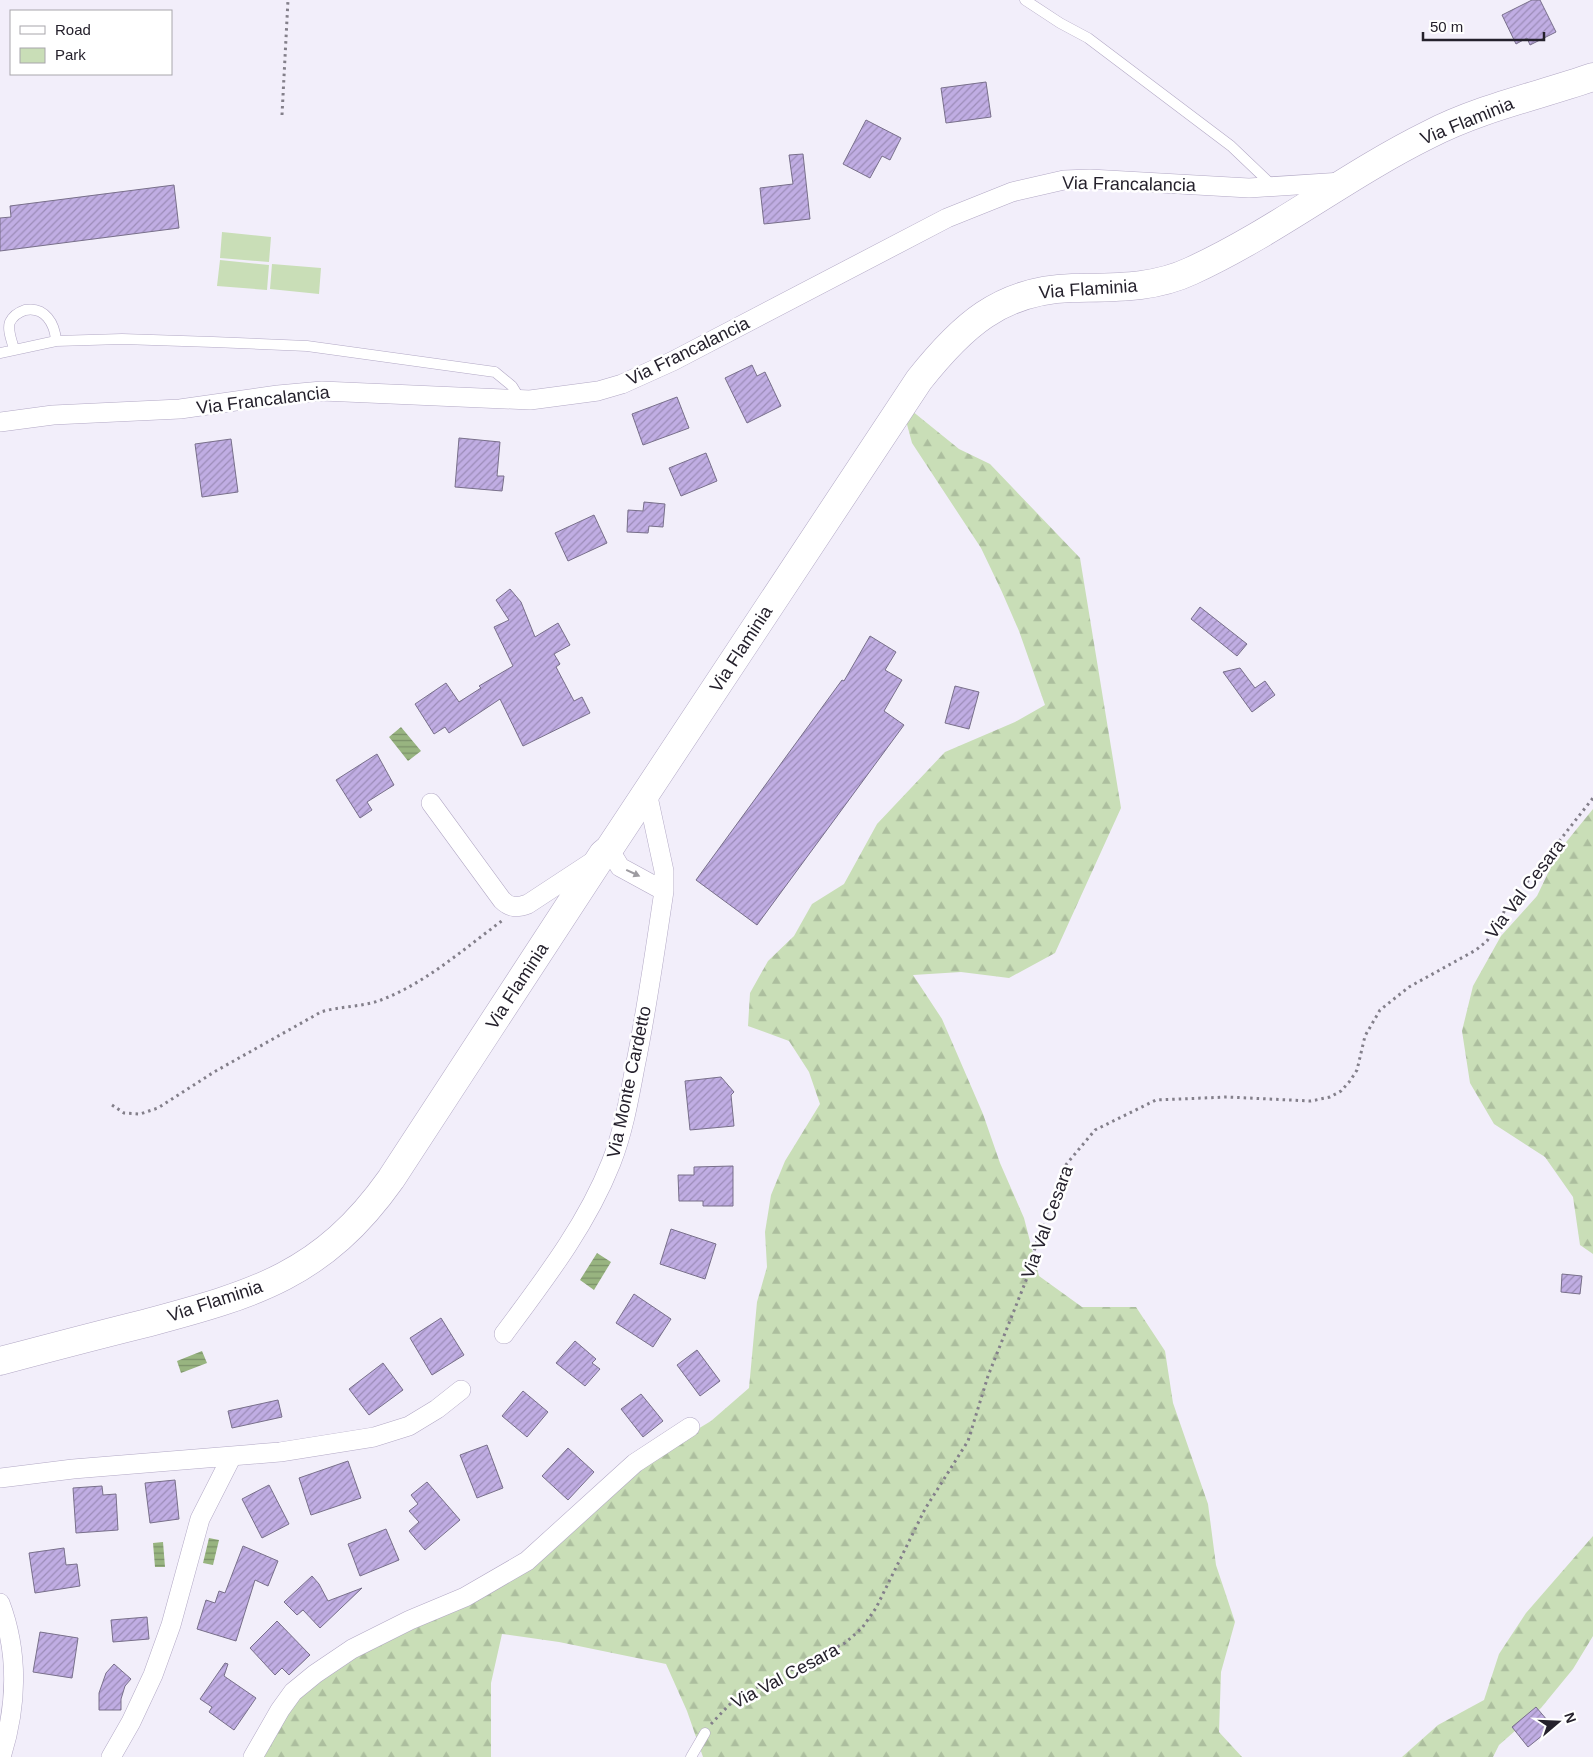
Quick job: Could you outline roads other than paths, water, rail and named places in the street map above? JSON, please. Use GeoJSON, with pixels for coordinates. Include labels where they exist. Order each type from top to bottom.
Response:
{"type":"FeatureCollection","features":[{"type":"Feature","properties":{"kind":"main road","name":"Via Flaminia"},"geometry":{"type":"LineString","coordinates":[[0,1361],[232,1300],[282,1277],[330,1247],[362,1217],[391,1179],[919,380],[968,325],[1000,304],[1023,295],[1070,288],[1130,287],[1181,276],[1227,252],[1410,144],[1450,124],[1484,111],[1593,78]]}},
{"type":"Feature","properties":{"kind":"street","name":"Via Francalancia"},"geometry":{"type":"LineString","coordinates":[[0,422],[53,415],[180,409],[322,391],[520,399],[566,396],[622,384],[673,361],[947,218],[981,203],[1026,188],[1050,182],[1084,179],[1249,188],[1348,182]]}},
{"type":"Feature","properties":{"kind":"street","name":"Via Monte Cardetto"},"geometry":{"type":"LineString","coordinates":[[504,1334],[558,1259],[591,1206],[612,1161],[636,1064],[664,891],[664,871],[647,792]]}},
{"type":"Feature","properties":{"kind":"street"},"geometry":{"type":"LineString","coordinates":[[431,803],[502,900],[510,906],[521,906],[532,902],[606,851],[620,867],[664,891]]}},
{"type":"Feature","properties":{"kind":"street"},"geometry":{"type":"LineString","coordinates":[[630,818],[645,820],[655,828]]}},
{"type":"Feature","properties":{"kind":"street"},"geometry":{"type":"LineString","coordinates":[[0,1478],[73,1468],[300,1449],[394,1432],[426,1416],[461,1390]]}},
{"type":"Feature","properties":{"kind":"street"},"geometry":{"type":"LineString","coordinates":[[253,1757],[280,1710],[293,1692],[315,1674],[352,1649],[410,1620],[466,1597],[527,1561],[635,1463],[690,1427]]}},
{"type":"Feature","properties":{"kind":"street"},"geometry":{"type":"LineString","coordinates":[[111,1757],[131,1722],[153,1675],[171,1624],[200,1519],[232,1456]]}},
{"type":"Feature","properties":{"kind":"street"},"geometry":{"type":"LineString","coordinates":[[0,1604],[8,1625],[13,1655],[12,1709],[1,1757]]}},
{"type":"Feature","properties":{"kind":"lane"},"geometry":{"type":"LineString","coordinates":[[1025,0],[1060,23],[1088,38],[1231,146],[1273,186]]}},
{"type":"Feature","properties":{"kind":"lane"},"geometry":{"type":"LineString","coordinates":[[14,350],[9,330],[10,322],[18,312],[32,309],[38,309],[46,314],[55,330],[56,342]]}},
{"type":"Feature","properties":{"kind":"lane"},"geometry":{"type":"LineString","coordinates":[[0,353],[56,342],[122,339],[307,346],[496,372],[512,386],[520,399]]}},
{"type":"Feature","properties":{"kind":"lane"},"geometry":{"type":"LineString","coordinates":[[691,1757],[705,1733]]}}]}
